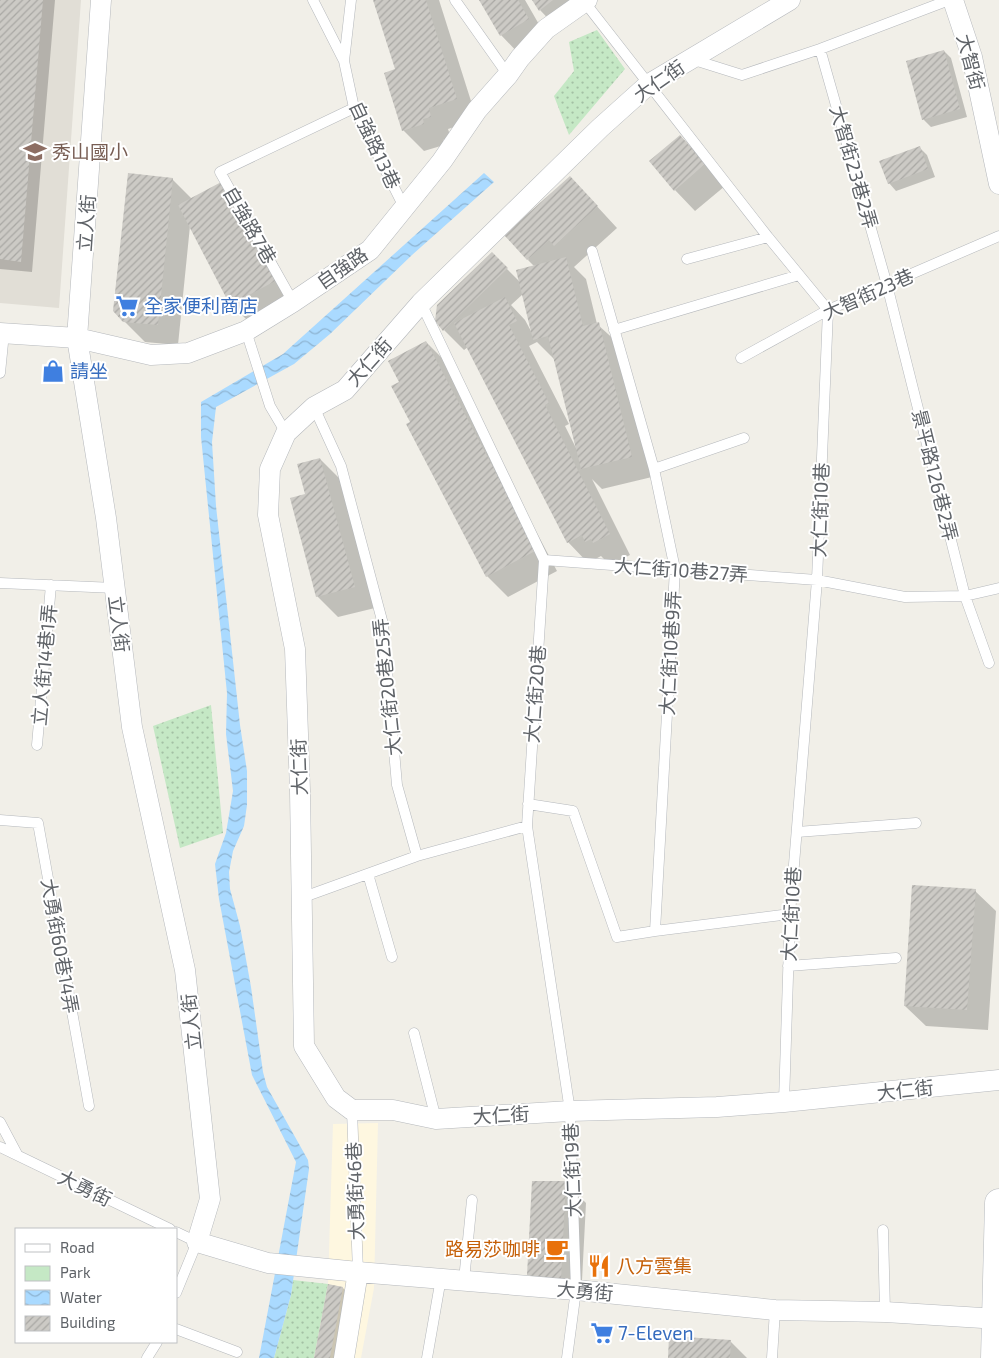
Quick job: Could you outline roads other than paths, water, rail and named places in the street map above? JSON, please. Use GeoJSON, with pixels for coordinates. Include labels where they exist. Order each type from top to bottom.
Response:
{"type":"FeatureCollection","features":[{"type":"Feature","properties":{"kind":"main road"},"geometry":{"type":"LineString","coordinates":[[995,1358],[998,1319],[999,1203]]}},
{"type":"Feature","properties":{"kind":"street","name":"立人街"},"geometry":{"type":"LineString","coordinates":[[101,0],[78,338],[106,518],[132,727],[185,970],[210,1199],[197,1242]]}},
{"type":"Feature","properties":{"kind":"street","name":"大仁街"},"geometry":{"type":"LineString","coordinates":[[790,0],[649,84],[600,128],[421,302],[345,390],[314,407],[286,433],[270,469],[268,515],[295,649],[304,1046],[336,1098],[352,1110],[393,1110],[436,1119],[570,1111],[717,1107],[999,1080]]}},
{"type":"Feature","properties":{"kind":"street","name":"大智街"},"geometry":{"type":"LineString","coordinates":[[951,0],[972,57],[999,184]]}},
{"type":"Feature","properties":{"kind":"street","name":"自強路"},"geometry":{"type":"LineString","coordinates":[[2,333],[78,338],[151,355],[188,353],[246,331],[370,250],[442,160],[477,110],[508,75],[520,58],[546,29],[585,1]]}},
{"type":"Feature","properties":{"kind":"street","name":"大勇街"},"geometry":{"type":"LineString","coordinates":[[197,1242],[268,1262],[358,1272],[576,1290],[775,1310],[885,1312],[998,1319]]}},
{"type":"Feature","properties":{"kind":"street"},"geometry":{"type":"LineString","coordinates":[[344,1358],[358,1272]]}},
{"type":"Feature","properties":{"kind":"lane","name":"自強路13巷"},"geometry":{"type":"LineString","coordinates":[[313,0],[344,61],[354,108],[404,207]]}},
{"type":"Feature","properties":{"kind":"lane"},"geometry":{"type":"LineString","coordinates":[[344,61],[350,0]]}},
{"type":"Feature","properties":{"kind":"lane"},"geometry":{"type":"LineString","coordinates":[[455,0],[508,75]]}},
{"type":"Feature","properties":{"kind":"lane"},"geometry":{"type":"LineString","coordinates":[[691,59],[742,76],[951,0]]}},
{"type":"Feature","properties":{"kind":"lane"},"geometry":{"type":"LineString","coordinates":[[585,1],[768,237],[828,310]]}},
{"type":"Feature","properties":{"kind":"lane","name":"大智街23巷2弄"},"geometry":{"type":"LineString","coordinates":[[820,49],[887,285]]}},
{"type":"Feature","properties":{"kind":"lane","name":"自強路7巷"},"geometry":{"type":"LineString","coordinates":[[293,302],[220,172],[354,108]]}},
{"type":"Feature","properties":{"kind":"lane","name":"大智街23巷"},"geometry":{"type":"LineString","coordinates":[[741,358],[828,310],[999,236]]}},
{"type":"Feature","properties":{"kind":"lane"},"geometry":{"type":"LineString","coordinates":[[687,260],[768,237]]}},
{"type":"Feature","properties":{"kind":"lane","name":"大仁街10巷9弄"},"geometry":{"type":"LineString","coordinates":[[592,251],[654,469],[675,569],[656,931]]}},
{"type":"Feature","properties":{"kind":"lane"},"geometry":{"type":"LineString","coordinates":[[614,330],[799,275]]}},
{"type":"Feature","properties":{"kind":"lane","name":"景平路126巷2弄"},"geometry":{"type":"LineString","coordinates":[[887,285],[965,596],[989,663]]}},
{"type":"Feature","properties":{"kind":"lane","name":"大仁街20巷"},"geometry":{"type":"LineString","coordinates":[[421,302],[544,560],[527,826],[570,1111]]}},
{"type":"Feature","properties":{"kind":"lane","name":"大仁街10巷"},"geometry":{"type":"LineString","coordinates":[[784,1102],[790,914],[817,580],[828,310]]}},
{"type":"Feature","properties":{"kind":"lane"},"geometry":{"type":"LineString","coordinates":[[246,331],[270,406],[286,433]]}},
{"type":"Feature","properties":{"kind":"lane"},"geometry":{"type":"LineString","coordinates":[[0,373],[2,333]]}},
{"type":"Feature","properties":{"kind":"lane","name":"大仁街20巷25弄"},"geometry":{"type":"LineString","coordinates":[[314,407],[341,466],[383,624],[397,785],[417,856]]}},
{"type":"Feature","properties":{"kind":"lane"},"geometry":{"type":"LineString","coordinates":[[654,469],[744,438]]}},
{"type":"Feature","properties":{"kind":"lane","name":"大仁街10巷27弄"},"geometry":{"type":"LineString","coordinates":[[544,560],[817,580],[905,597],[965,596],[999,588]]}},
{"type":"Feature","properties":{"kind":"lane"},"geometry":{"type":"LineString","coordinates":[[0,583],[115,588]]}},
{"type":"Feature","properties":{"kind":"lane","name":"立人街14巷1弄"},"geometry":{"type":"LineString","coordinates":[[37,745],[51,585]]}},
{"type":"Feature","properties":{"kind":"lane"},"geometry":{"type":"LineString","coordinates":[[528,804],[573,811],[618,937],[790,914]]}},
{"type":"Feature","properties":{"kind":"lane","name":"大勇街60巷14弄"},"geometry":{"type":"LineString","coordinates":[[0,820],[38,823],[89,1106]]}},
{"type":"Feature","properties":{"kind":"lane"},"geometry":{"type":"LineString","coordinates":[[796,832],[916,823]]}},
{"type":"Feature","properties":{"kind":"lane"},"geometry":{"type":"LineString","coordinates":[[302,898],[417,856],[527,826]]}},
{"type":"Feature","properties":{"kind":"lane"},"geometry":{"type":"LineString","coordinates":[[368,874],[392,956]]}},
{"type":"Feature","properties":{"kind":"lane"},"geometry":{"type":"LineString","coordinates":[[788,966],[896,958]]}},
{"type":"Feature","properties":{"kind":"lane"},"geometry":{"type":"LineString","coordinates":[[414,1033],[436,1119]]}},
{"type":"Feature","properties":{"kind":"lane","name":"大勇街46巷"},"geometry":{"type":"LineString","coordinates":[[352,1110],[358,1272]]}},
{"type":"Feature","properties":{"kind":"lane","name":"大仁街19巷"},"geometry":{"type":"LineString","coordinates":[[568,1358],[576,1290],[570,1111]]}},
{"type":"Feature","properties":{"kind":"lane"},"geometry":{"type":"LineString","coordinates":[[0,1122],[17,1154]]}},
{"type":"Feature","properties":{"kind":"lane","name":"大勇街"},"geometry":{"type":"LineString","coordinates":[[0,1147],[168,1228]]}},
{"type":"Feature","properties":{"kind":"lane"},"geometry":{"type":"LineString","coordinates":[[464,1280],[472,1200]]}},
{"type":"Feature","properties":{"kind":"lane"},"geometry":{"type":"LineString","coordinates":[[883,1230],[885,1312]]}},
{"type":"Feature","properties":{"kind":"lane","name":"大勇街"},"geometry":{"type":"LineString","coordinates":[[178,1233],[197,1242]]}},
{"type":"Feature","properties":{"kind":"lane"},"geometry":{"type":"LineString","coordinates":[[178,1288],[197,1242]]}},
{"type":"Feature","properties":{"kind":"lane"},"geometry":{"type":"LineString","coordinates":[[426,1358],[441,1278]]}},
{"type":"Feature","properties":{"kind":"lane"},"geometry":{"type":"LineString","coordinates":[[772,1358],[775,1310]]}},
{"type":"Feature","properties":{"kind":"lane"},"geometry":{"type":"LineString","coordinates":[[178,1330],[237,1352]]}},
{"type":"Feature","properties":{"kind":"lane"},"geometry":{"type":"LineString","coordinates":[[146,1358],[154,1343]]}},
{"type":"Feature","properties":{"kind":"water"},"geometry":{"type":"Polygon","coordinates":[[[484,173],[494,182],[412,255],[330,334],[294,364],[216,407],[212,442],[216,506],[240,725],[247,771],[247,805],[244,826],[233,851],[229,872],[230,889],[240,926],[267,1087],[308,1160],[309,1169],[291,1295],[274,1358],[259,1358],[296,1162],[252,1075],[219,899],[215,864],[226,833],[233,791],[226,734],[227,693],[201,437],[201,402],[283,354],[484,173]]]}},
{"type":"Feature","properties":{"kind":"place","name":"秀山國小"},"geometry":{"type":"Point","coordinates":[35,152]}},
{"type":"Feature","properties":{"kind":"place","name":"全家便利商店"},"geometry":{"type":"Point","coordinates":[127,306]}},
{"type":"Feature","properties":{"kind":"place","name":"請坐"},"geometry":{"type":"Point","coordinates":[53,371]}},
{"type":"Feature","properties":{"kind":"place","name":"路易莎咖啡"},"geometry":{"type":"Point","coordinates":[557,1249]}},
{"type":"Feature","properties":{"kind":"place","name":"八方雲集"},"geometry":{"type":"Point","coordinates":[599,1266]}},
{"type":"Feature","properties":{"kind":"place","name":"7-Eleven"},"geometry":{"type":"Point","coordinates":[602,1333]}}]}
